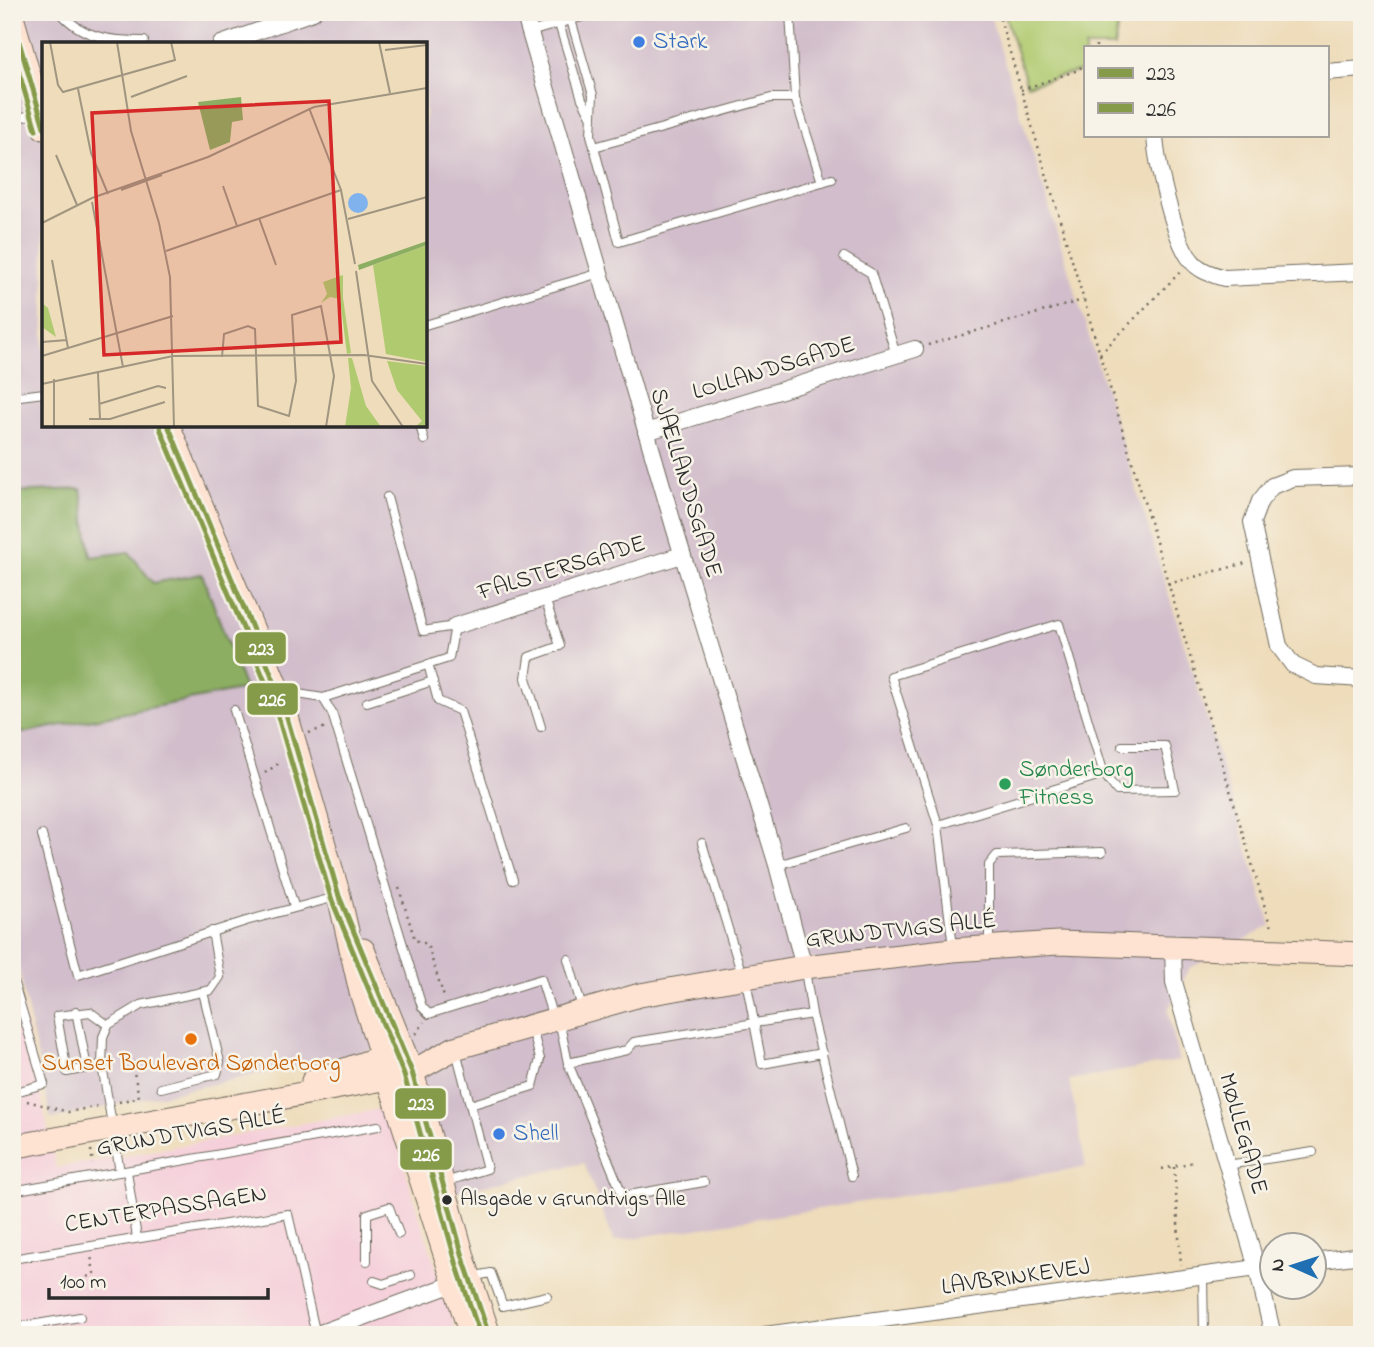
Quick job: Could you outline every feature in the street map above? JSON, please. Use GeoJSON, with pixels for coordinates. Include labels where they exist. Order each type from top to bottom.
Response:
{"type":"FeatureCollection","features":[{"type":"Feature","properties":{"kind":"street"},"geometry":{"type":"LineString","coordinates":[[226,42],[313,12]]}},
{"type":"Feature","properties":{"kind":"street","name":"SJÆLLANDSGADE"},"geometry":{"type":"LineString","coordinates":[[524,12],[682,555],[777,865],[804,967]]}},
{"type":"Feature","properties":{"kind":"street"},"geometry":{"type":"LineString","coordinates":[[12,17],[42,117]]}},
{"type":"Feature","properties":{"kind":"street"},"geometry":{"type":"LineString","coordinates":[[1328,72],[1362,69]]}},
{"type":"Feature","properties":{"kind":"street"},"geometry":{"type":"LineString","coordinates":[[1155,136],[1176,234],[1191,261],[1206,272],[1224,278],[1362,272]]}},
{"type":"Feature","properties":{"kind":"street","name":"LOLLANDSGADE"},"geometry":{"type":"LineString","coordinates":[[646,432],[915,349]]}},
{"type":"Feature","properties":{"kind":"street"},"geometry":{"type":"LineString","coordinates":[[169,427],[282,700],[339,896],[441,1181],[471,1335]]}},
{"type":"Feature","properties":{"kind":"street"},"geometry":{"type":"LineString","coordinates":[[1362,476],[1293,478],[1272,486],[1260,501],[1252,522],[1258,560],[1279,646],[1293,665],[1316,676],[1362,679]]}},
{"type":"Feature","properties":{"kind":"street","name":"FALSTERSGADE"},"geometry":{"type":"LineString","coordinates":[[455,626],[682,555]]}},
{"type":"Feature","properties":{"kind":"street"},"geometry":{"type":"LineString","coordinates":[[339,896],[361,992],[398,1064],[462,1280],[489,1335]]}},
{"type":"Feature","properties":{"kind":"street","name":"GRUNDTVIGS ALLÉ"},"geometry":{"type":"LineString","coordinates":[[12,1147],[259,1102],[640,995],[804,967],[953,950],[1058,943],[1362,954]]}},
{"type":"Feature","properties":{"kind":"street","name":"MØLLEGADE"},"geometry":{"type":"LineString","coordinates":[[1173,946],[1174,982],[1227,1165],[1258,1248]]}},
{"type":"Feature","properties":{"kind":"street"},"geometry":{"type":"LineString","coordinates":[[1328,1259],[1362,1255]]}},
{"type":"Feature","properties":{"kind":"street","name":"LAVBRINKEVEJ"},"geometry":{"type":"LineString","coordinates":[[765,1335],[1258,1268]]}},
{"type":"Feature","properties":{"kind":"street","name":"CENTERPASSAGEN"},"geometry":{"type":"LineString","coordinates":[[315,1335],[462,1280]]}},
{"type":"Feature","properties":{"kind":"street","name":"MØLLEGADE"},"geometry":{"type":"LineString","coordinates":[[1269,1302],[1273,1335]]}},
{"type":"Feature","properties":{"kind":"lane"},"geometry":{"type":"LineString","coordinates":[[60,12],[79,29],[101,39],[144,41]]}},
{"type":"Feature","properties":{"kind":"lane"},"geometry":{"type":"LineString","coordinates":[[530,32],[599,12]]}},
{"type":"Feature","properties":{"kind":"lane"},"geometry":{"type":"LineString","coordinates":[[790,12],[795,98],[822,182]]}},
{"type":"Feature","properties":{"kind":"lane"},"geometry":{"type":"LineString","coordinates":[[571,20],[593,95],[594,120],[591,135],[619,242],[832,179]]}},
{"type":"Feature","properties":{"kind":"lane"},"geometry":{"type":"LineString","coordinates":[[559,23],[582,99],[594,120]]}},
{"type":"Feature","properties":{"kind":"lane"},"geometry":{"type":"LineString","coordinates":[[594,147],[771,98],[795,98]]}},
{"type":"Feature","properties":{"kind":"lane"},"geometry":{"type":"LineString","coordinates":[[12,120],[42,117]]}},
{"type":"Feature","properties":{"kind":"lane"},"geometry":{"type":"LineString","coordinates":[[844,257],[871,273],[896,355]]}},
{"type":"Feature","properties":{"kind":"lane"},"geometry":{"type":"LineString","coordinates":[[427,324],[600,273]]}},
{"type":"Feature","properties":{"kind":"lane"},"geometry":{"type":"LineString","coordinates":[[12,397],[42,393]]}},
{"type":"Feature","properties":{"kind":"lane"},"geometry":{"type":"LineString","coordinates":[[421,427],[424,440]]}},
{"type":"Feature","properties":{"kind":"lane"},"geometry":{"type":"LineString","coordinates":[[282,700],[298,694],[323,698],[449,657],[455,626],[423,631],[387,497]]}},
{"type":"Feature","properties":{"kind":"lane"},"geometry":{"type":"LineString","coordinates":[[541,727],[526,678],[529,657],[560,646],[545,598]]}},
{"type":"Feature","properties":{"kind":"lane"},"geometry":{"type":"LineString","coordinates":[[953,950],[938,825],[891,676],[1059,624],[1104,774],[1117,791],[1175,790],[1165,746],[1122,746]]}},
{"type":"Feature","properties":{"kind":"lane"},"geometry":{"type":"LineString","coordinates":[[428,664],[438,701],[460,711],[513,880]]}},
{"type":"Feature","properties":{"kind":"lane"},"geometry":{"type":"LineString","coordinates":[[367,702],[433,681]]}},
{"type":"Feature","properties":{"kind":"lane"},"geometry":{"type":"LineString","coordinates":[[323,698],[335,724],[422,1007],[429,1014],[541,979],[548,1020],[623,1196],[704,1182]]}},
{"type":"Feature","properties":{"kind":"lane"},"geometry":{"type":"LineString","coordinates":[[234,710],[295,906]]}},
{"type":"Feature","properties":{"kind":"lane"},"geometry":{"type":"LineString","coordinates":[[938,825],[1104,774]]}},
{"type":"Feature","properties":{"kind":"lane"},"geometry":{"type":"LineString","coordinates":[[777,865],[906,828]]}},
{"type":"Feature","properties":{"kind":"lane"},"geometry":{"type":"LineString","coordinates":[[42,835],[78,975],[212,931],[339,896]]}},
{"type":"Feature","properties":{"kind":"lane"},"geometry":{"type":"LineString","coordinates":[[702,843],[744,977],[762,1064],[822,1053]]}},
{"type":"Feature","properties":{"kind":"lane"},"geometry":{"type":"LineString","coordinates":[[989,948],[989,865],[997,855],[1102,852]]}},
{"type":"Feature","properties":{"kind":"lane"},"geometry":{"type":"LineString","coordinates":[[102,1065],[67,1072],[57,1016],[90,1012],[108,1025],[141,1005],[211,990],[220,977],[212,931]]}},
{"type":"Feature","properties":{"kind":"lane"},"geometry":{"type":"LineString","coordinates":[[568,959],[583,1011]]}},
{"type":"Feature","properties":{"kind":"lane"},"geometry":{"type":"LineString","coordinates":[[804,967],[812,1014],[852,1176]]}},
{"type":"Feature","properties":{"kind":"lane"},"geometry":{"type":"LineString","coordinates":[[12,978],[44,1084],[15,1093]]}},
{"type":"Feature","properties":{"kind":"lane"},"geometry":{"type":"LineString","coordinates":[[161,1088],[218,1074],[220,1062],[203,992]]}},
{"type":"Feature","properties":{"kind":"lane"},"geometry":{"type":"LineString","coordinates":[[76,1012],[87,1068]]}},
{"type":"Feature","properties":{"kind":"lane"},"geometry":{"type":"LineString","coordinates":[[568,1063],[626,1050],[634,1042],[812,1014]]}},
{"type":"Feature","properties":{"kind":"lane"},"geometry":{"type":"LineString","coordinates":[[470,1105],[533,1086],[548,1020]]}},
{"type":"Feature","properties":{"kind":"lane","name":"GRUNDTVIGS ALLÉ"},"geometry":{"type":"LineString","coordinates":[[108,1025],[103,1037],[102,1065],[112,1130]]}},
{"type":"Feature","properties":{"kind":"lane"},"geometry":{"type":"LineString","coordinates":[[441,1181],[487,1169],[455,1048]]}},
{"type":"Feature","properties":{"kind":"lane","name":"GRUNDTVIGS ALLÉ"},"geometry":{"type":"LineString","coordinates":[[12,1191],[378,1126]]}},
{"type":"Feature","properties":{"kind":"lane"},"geometry":{"type":"LineString","coordinates":[[112,1130],[138,1237]]}},
{"type":"Feature","properties":{"kind":"lane"},"geometry":{"type":"LineString","coordinates":[[1227,1165],[1313,1152]]}},
{"type":"Feature","properties":{"kind":"lane"},"geometry":{"type":"LineString","coordinates":[[367,1261],[367,1214],[389,1207],[399,1234]]}},
{"type":"Feature","properties":{"kind":"lane","name":"CENTERPASSAGEN"},"geometry":{"type":"LineString","coordinates":[[12,1259],[288,1214],[315,1335]]}},
{"type":"Feature","properties":{"kind":"lane"},"geometry":{"type":"LineString","coordinates":[[462,1280],[491,1273],[503,1307],[547,1296]]}},
{"type":"Feature","properties":{"kind":"lane"},"geometry":{"type":"LineString","coordinates":[[374,1281],[383,1284],[411,1275]]}},
{"type":"Feature","properties":{"kind":"lane"},"geometry":{"type":"LineString","coordinates":[[1203,1276],[1204,1335]]}},
{"type":"Feature","properties":{"kind":"lane"},"geometry":{"type":"LineString","coordinates":[[12,1328],[80,1317]]}},
{"type":"Feature","properties":{"kind":"path"},"geometry":{"type":"LineString","coordinates":[[999,12],[1278,951]]}},
{"type":"Feature","properties":{"kind":"path"},"geometry":{"type":"LineString","coordinates":[[1021,90],[1078,71],[1084,65]]}},
{"type":"Feature","properties":{"kind":"path"},"geometry":{"type":"LineString","coordinates":[[1100,354],[1191,261]]}},
{"type":"Feature","properties":{"kind":"path"},"geometry":{"type":"LineString","coordinates":[[915,349],[1083,300]]}},
{"type":"Feature","properties":{"kind":"path"},"geometry":{"type":"LineString","coordinates":[[1168,584],[1258,560]]}},
{"type":"Feature","properties":{"kind":"path"},"geometry":{"type":"LineString","coordinates":[[311,732],[335,724]]}},
{"type":"Feature","properties":{"kind":"path"},"geometry":{"type":"LineString","coordinates":[[255,780],[296,751]]}},
{"type":"Feature","properties":{"kind":"path"},"geometry":{"type":"LineString","coordinates":[[395,876],[415,940],[427,944],[444,998],[456,994]]}},
{"type":"Feature","properties":{"kind":"path"},"geometry":{"type":"LineString","coordinates":[[139,1097],[132,1063],[170,1055]]}},
{"type":"Feature","properties":{"kind":"path"},"geometry":{"type":"LineString","coordinates":[[15,1093],[25,1101],[68,1112]]}},
{"type":"Feature","properties":{"kind":"path"},"geometry":{"type":"LineString","coordinates":[[1162,1169],[1194,1162]]}},
{"type":"Feature","properties":{"kind":"path"},"geometry":{"type":"LineString","coordinates":[[1174,1167],[1183,1278]]}},
{"type":"Feature","properties":{"kind":"path"},"geometry":{"type":"LineString","coordinates":[[75,1283],[94,1273],[89,1245]]}},
{"type":"Feature","properties":{"kind":"shaded area"},"geometry":{"type":"Polygon","coordinates":[[[12,12],[989,12],[1271,926],[1190,968],[1168,1010],[1179,1061],[1069,1080],[1086,1167],[614,1241],[584,1163],[444,1194],[398,1044],[51,1119],[12,938],[12,12]]]}},
{"type":"Feature","properties":{"kind":"shaded area"},"geometry":{"type":"Polygon","coordinates":[[[12,956],[56,1168],[386,1108],[457,1335],[12,1335],[12,956]]]}},
{"type":"Feature","properties":{"kind":"green space"},"geometry":{"type":"Polygon","coordinates":[[[1004,12],[1120,12],[1114,46],[1084,46],[1084,70],[1027,85],[1004,12]]]}},
{"type":"Feature","properties":{"kind":"green space"},"geometry":{"type":"Polygon","coordinates":[[[81,489],[91,557],[129,552],[153,583],[202,574],[245,689],[12,735],[12,492],[81,489]]]}},
{"type":"Feature","properties":{"kind":"transit line","name":"223"},"geometry":{"type":"LineString","coordinates":[[12,18],[42,120]]}},
{"type":"Feature","properties":{"kind":"transit line","name":"226"},"geometry":{"type":"LineString","coordinates":[[12,49],[36,130]]}},
{"type":"Feature","properties":{"kind":"transit line","name":"223"},"geometry":{"type":"LineString","coordinates":[[169,427],[282,700],[339,896],[412,1072],[465,1264],[489,1335]]}},
{"type":"Feature","properties":{"kind":"transit line","name":"226"},"geometry":{"type":"LineString","coordinates":[[160,428],[274,703],[331,898],[404,1075],[457,1266],[480,1335]]}},
{"type":"Feature","properties":{"kind":"place","name":"Stark"},"geometry":{"type":"Point","coordinates":[639,42]}},
{"type":"Feature","properties":{"kind":"place","name":"Sønderborg Fitness"},"geometry":{"type":"Point","coordinates":[1005,784]}},
{"type":"Feature","properties":{"kind":"place","name":"Sunset Boulevard Sønderborg"},"geometry":{"type":"Point","coordinates":[191,1039]}},
{"type":"Feature","properties":{"kind":"place","name":"Shell"},"geometry":{"type":"Point","coordinates":[499,1134]}},
{"type":"Feature","properties":{"kind":"place","name":"Alsgade v Grundtvigs Alle"},"geometry":{"type":"Point","coordinates":[447,1200]}}]}
